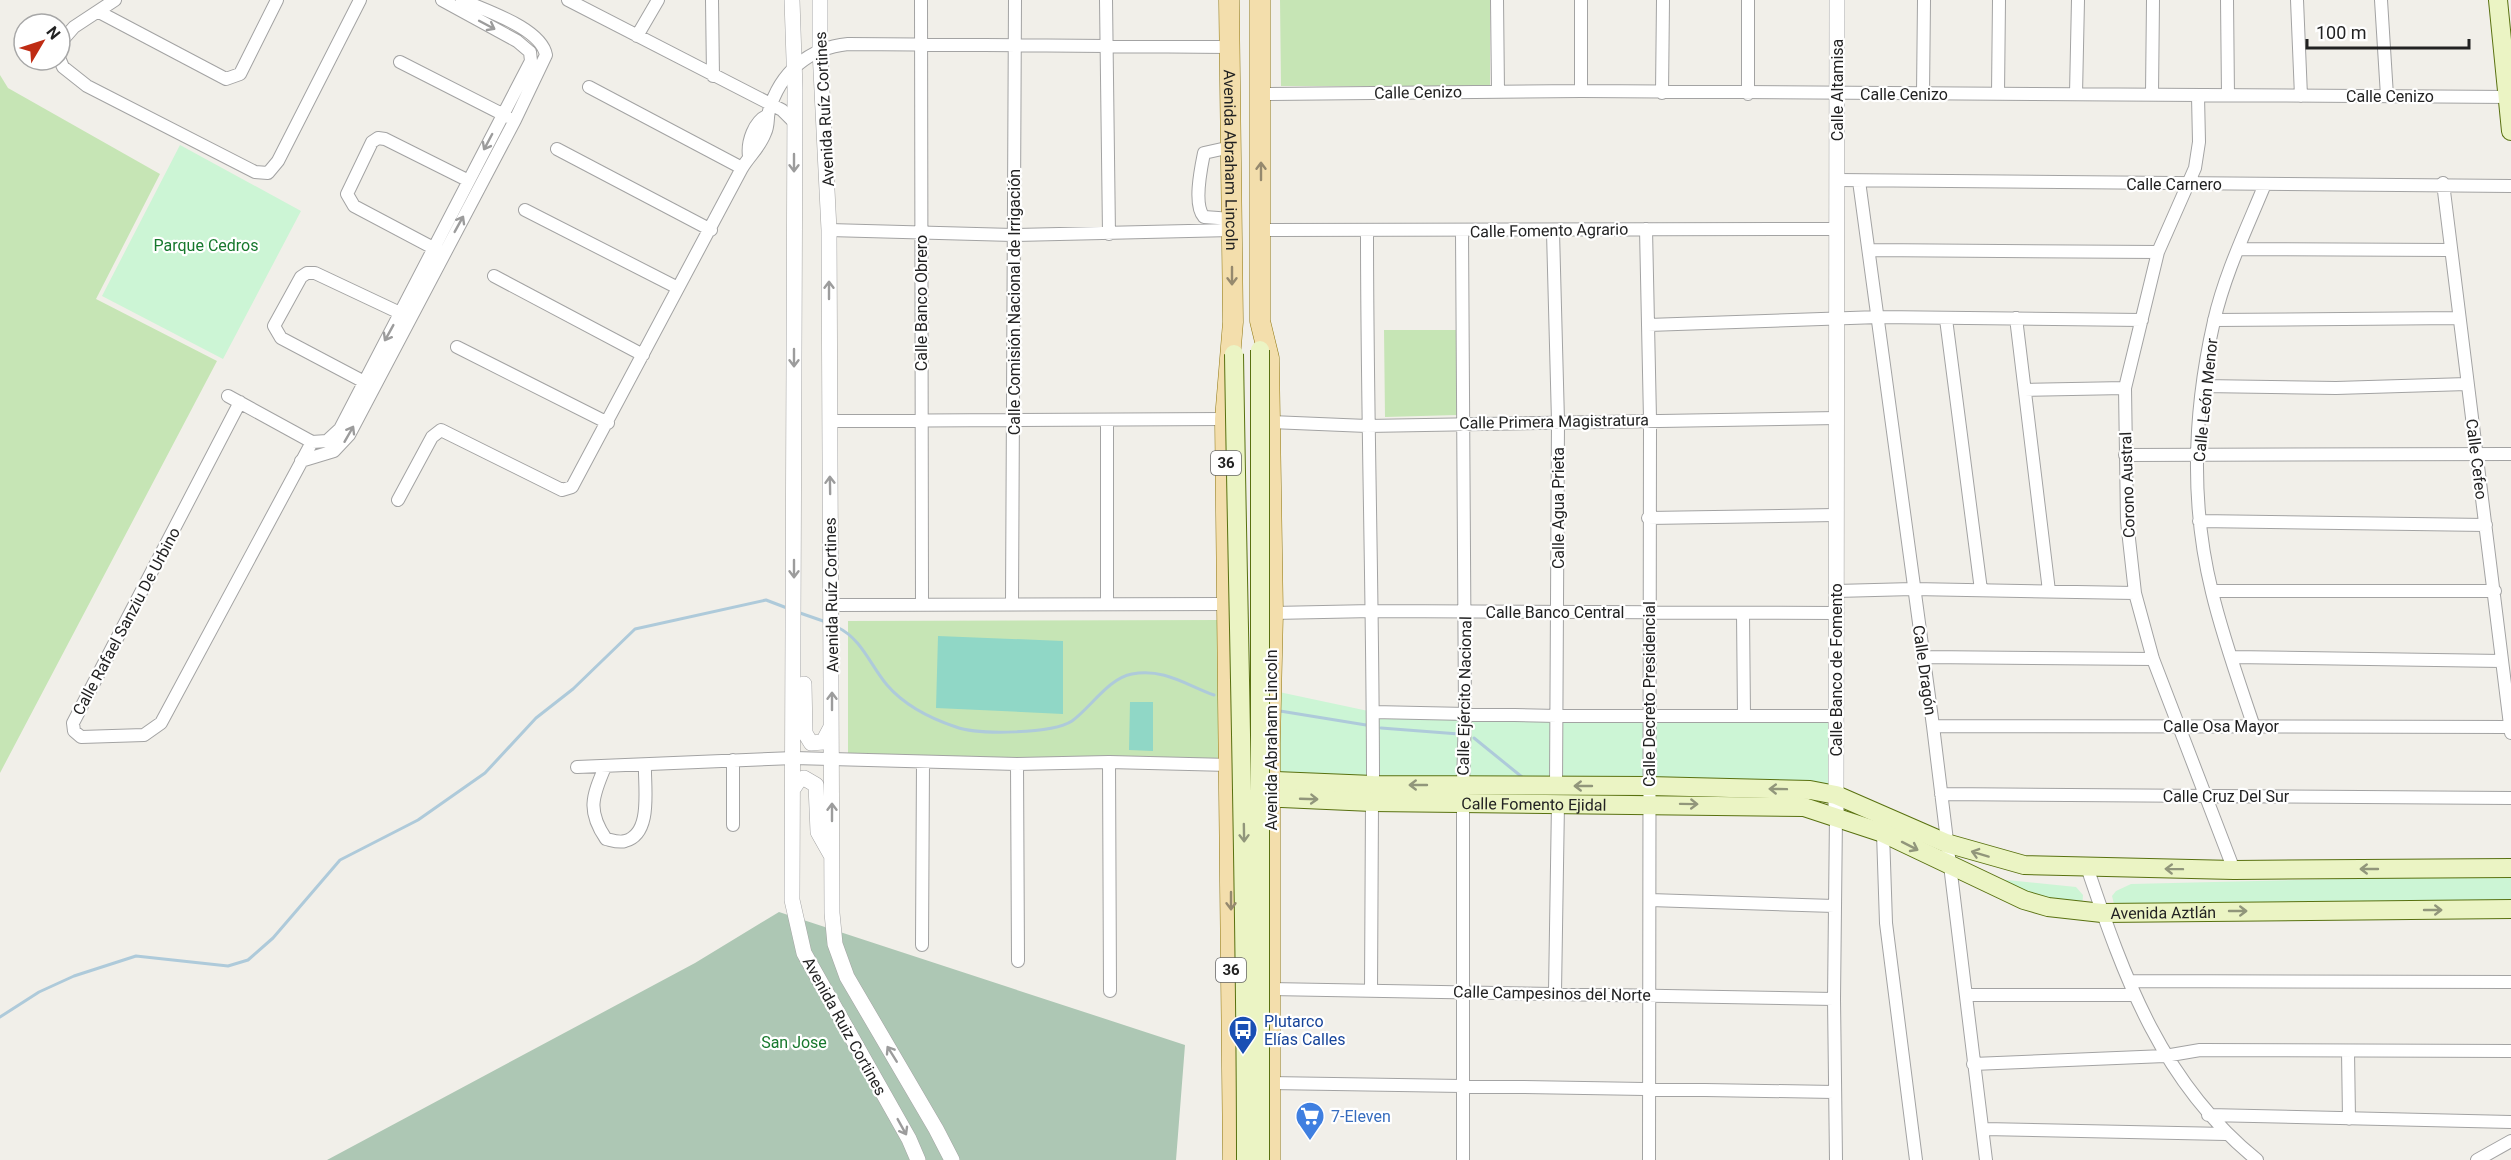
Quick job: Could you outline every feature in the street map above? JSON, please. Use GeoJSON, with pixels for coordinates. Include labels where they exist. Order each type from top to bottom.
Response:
{"type":"FeatureCollection","features":[{"type":"Feature","properties":{"kind":"main road","name":"Avenida Abraham Lincoln"},"geometry":{"type":"LineString","coordinates":[[1229,0],[1233,322],[1245,863],[1246,1160]]}},
{"type":"Feature","properties":{"kind":"main road","name":"36"},"geometry":{"type":"LineString","coordinates":[[1260,0],[1260,1160]]}},
{"type":"Feature","properties":{"kind":"main road"},"geometry":{"type":"LineString","coordinates":[[2498,0],[2511,131]]}},
{"type":"Feature","properties":{"kind":"main road","name":"Avenida Abraham Lincoln"},"geometry":{"type":"LineString","coordinates":[[1260,321],[1269,358],[1271,422],[1273,613],[1270,743],[1270,1160]]}},
{"type":"Feature","properties":{"kind":"main road","name":"Avenida Abraham Lincoln"},"geometry":{"type":"LineString","coordinates":[[1233,322],[1225,419],[1233,1160]]}},
{"type":"Feature","properties":{"kind":"main road"},"geometry":{"type":"LineString","coordinates":[[1228,742],[1241,752],[1252,755],[1259,753],[1270,743]]}},
{"type":"Feature","properties":{"kind":"main road","name":"Calle Fomento Ejidal"},"geometry":{"type":"LineString","coordinates":[[1230,780],[1270,789],[1372,793],[1649,795],[1810,790],[1836,795]]}},
{"type":"Feature","properties":{"kind":"main road","name":"Calle Fomento Ejidal"},"geometry":{"type":"LineString","coordinates":[[1649,795],[1804,807],[1836,815]]}},
{"type":"Feature","properties":{"kind":"main road"},"geometry":{"type":"LineString","coordinates":[[1836,795],[1946,843],[2024,865],[2234,870],[2511,868]]}},
{"type":"Feature","properties":{"kind":"main road","name":"Avenida Aztlán"},"geometry":{"type":"LineString","coordinates":[[1836,815],[1883,833],[1949,867],[2048,907],[2102,913],[2511,909]]}},
{"type":"Feature","properties":{"kind":"street"},"geometry":{"type":"LineString","coordinates":[[72,29],[115,0]]}},
{"type":"Feature","properties":{"kind":"street"},"geometry":{"type":"LineString","coordinates":[[99,12],[226,79],[240,74],[277,0]]}},
{"type":"Feature","properties":{"kind":"street"},"geometry":{"type":"LineString","coordinates":[[71,72],[87,86],[255,172],[268,173],[278,161],[360,0]]}},
{"type":"Feature","properties":{"kind":"street"},"geometry":{"type":"LineString","coordinates":[[228,396],[312,442],[327,441],[340,429],[368,384],[438,251],[467,180],[531,61],[530,52],[517,41],[442,0]]}},
{"type":"Feature","properties":{"kind":"street"},"geometry":{"type":"LineString","coordinates":[[301,461],[326,455],[344,444],[400,313],[515,120],[546,55],[544,46],[533,33],[462,0]]}},
{"type":"Feature","properties":{"kind":"street"},"geometry":{"type":"LineString","coordinates":[[568,0],[713,76],[769,110],[787,114],[794,122]]}},
{"type":"Feature","properties":{"kind":"street"},"geometry":{"type":"LineString","coordinates":[[637,36],[658,0]]}},
{"type":"Feature","properties":{"kind":"street"},"geometry":{"type":"LineString","coordinates":[[712,0],[713,76]]}},
{"type":"Feature","properties":{"kind":"street","name":"Avenida Ruíz Cortines"},"geometry":{"type":"LineString","coordinates":[[791,885],[794,758],[792,0]]}},
{"type":"Feature","properties":{"kind":"street","name":"Avenida Ruíz Cortines"},"geometry":{"type":"LineString","coordinates":[[820,0],[820,50],[829,230],[828,421],[832,605],[832,858],[835,944],[847,977],[952,1160]]}},
{"type":"Feature","properties":{"kind":"street","name":"Calle Banco Obrero"},"geometry":{"type":"LineString","coordinates":[[921,0],[922,605]]}},
{"type":"Feature","properties":{"kind":"street","name":"Calle Comisión Nacional de Irrigación"},"geometry":{"type":"LineString","coordinates":[[1012,604],[1015,0]]}},
{"type":"Feature","properties":{"kind":"street"},"geometry":{"type":"LineString","coordinates":[[1106,0],[1109,234]]}},
{"type":"Feature","properties":{"kind":"street"},"geometry":{"type":"LineString","coordinates":[[1497,0],[1498,91]]}},
{"type":"Feature","properties":{"kind":"street"},"geometry":{"type":"LineString","coordinates":[[1581,0],[1581,91]]}},
{"type":"Feature","properties":{"kind":"street"},"geometry":{"type":"LineString","coordinates":[[1662,93],[1663,0]]}},
{"type":"Feature","properties":{"kind":"street"},"geometry":{"type":"LineString","coordinates":[[1748,0],[1748,94]]}},
{"type":"Feature","properties":{"kind":"street","name":"Calle Altamisa"},"geometry":{"type":"LineString","coordinates":[[1837,0],[1837,180]]}},
{"type":"Feature","properties":{"kind":"street"},"geometry":{"type":"LineString","coordinates":[[1923,94],[1924,0]]}},
{"type":"Feature","properties":{"kind":"street"},"geometry":{"type":"LineString","coordinates":[[1998,94],[1999,0]]}},
{"type":"Feature","properties":{"kind":"street"},"geometry":{"type":"LineString","coordinates":[[2076,94],[2078,0]]}},
{"type":"Feature","properties":{"kind":"street"},"geometry":{"type":"LineString","coordinates":[[2152,94],[2153,0]]}},
{"type":"Feature","properties":{"kind":"street"},"geometry":{"type":"LineString","coordinates":[[2227,0],[2228,95]]}},
{"type":"Feature","properties":{"kind":"street"},"geometry":{"type":"LineString","coordinates":[[2297,0],[2301,96]]}},
{"type":"Feature","properties":{"kind":"street"},"geometry":{"type":"LineString","coordinates":[[2381,0],[2386,96]]}},
{"type":"Feature","properties":{"kind":"street"},"geometry":{"type":"LineString","coordinates":[[398,500],[432,437],[441,430],[562,490],[568,489],[608,423],[742,168],[749,156],[759,147],[770,121],[769,110],[793,68],[803,58],[820,50],[841,45],[1229,47]]}},
{"type":"Feature","properties":{"kind":"street"},"geometry":{"type":"LineString","coordinates":[[530,52],[544,46]]}},
{"type":"Feature","properties":{"kind":"street"},"geometry":{"type":"LineString","coordinates":[[400,62],[515,120]]}},
{"type":"Feature","properties":{"kind":"street"},"geometry":{"type":"LineString","coordinates":[[589,87],[742,168]]}},
{"type":"Feature","properties":{"kind":"street","name":"Calle Cenizo"},"geometry":{"type":"LineString","coordinates":[[1260,94],[1581,91],[1748,94],[2509,97]]}},
{"type":"Feature","properties":{"kind":"street","name":"Corono Austral"},"geometry":{"type":"LineString","coordinates":[[2198,96],[2199,142],[2195,168],[2158,252],[2125,388],[2127,521],[2135,593],[2153,659],[2204,797],[2234,870]]}},
{"type":"Feature","properties":{"kind":"street"},"geometry":{"type":"LineString","coordinates":[[438,251],[349,202],[347,194],[372,142],[378,138],[385,139],[467,180]]}},
{"type":"Feature","properties":{"kind":"street"},"geometry":{"type":"LineString","coordinates":[[1231,147],[1204,153],[1199,178],[1200,213],[1204,217],[1232,224]]}},
{"type":"Feature","properties":{"kind":"street"},"geometry":{"type":"LineString","coordinates":[[558,149],[711,230]]}},
{"type":"Feature","properties":{"kind":"street","name":"Calle Carnero"},"geometry":{"type":"LineString","coordinates":[[1837,180],[2187,184],[2443,183],[2511,186]]}},
{"type":"Feature","properties":{"kind":"street","name":"Calle Banco de Fomento"},"geometry":{"type":"LineString","coordinates":[[1836,1160],[1834,906],[1837,716],[1835,318],[1837,180]]}},
{"type":"Feature","properties":{"kind":"street","name":"Calle Dragón"},"geometry":{"type":"LineString","coordinates":[[1859,181],[1933,726],[1986,1160]]}},
{"type":"Feature","properties":{"kind":"street","name":"Calle Cefeo"},"geometry":{"type":"LineString","coordinates":[[2443,183],[2449,250],[2495,591],[2511,730]]}},
{"type":"Feature","properties":{"kind":"street","name":"Calle León Menor"},"geometry":{"type":"LineString","coordinates":[[2254,727],[2212,591],[2199,521],[2196,455],[2203,386],[2214,320],[2238,249],[2265,184]]}},
{"type":"Feature","properties":{"kind":"street"},"geometry":{"type":"LineString","coordinates":[[525,210],[678,288]]}},
{"type":"Feature","properties":{"kind":"street"},"geometry":{"type":"LineString","coordinates":[[829,230],[1013,235],[1109,234],[1232,224]]}},
{"type":"Feature","properties":{"kind":"street","name":"Calle Fomento Agrario"},"geometry":{"type":"LineString","coordinates":[[1261,230],[1553,232],[1646,229],[1836,229]]}},
{"type":"Feature","properties":{"kind":"street","name":"Calle Decreto Presidencial"},"geometry":{"type":"LineString","coordinates":[[1646,229],[1650,419],[1648,518],[1650,900],[1647,1089],[1649,1160]]}},
{"type":"Feature","properties":{"kind":"street"},"geometry":{"type":"LineString","coordinates":[[1367,232],[1367,426],[1373,611],[1371,991]]}},
{"type":"Feature","properties":{"kind":"street","name":"Calle Ejército Nacional"},"geometry":{"type":"LineString","coordinates":[[1462,232],[1466,714],[1461,991],[1463,1160]]}},
{"type":"Feature","properties":{"kind":"street","name":"Calle Agua Prieta"},"geometry":{"type":"LineString","coordinates":[[1553,232],[1558,422],[1555,993]]}},
{"type":"Feature","properties":{"kind":"street"},"geometry":{"type":"LineString","coordinates":[[2238,249],[2449,250]]}},
{"type":"Feature","properties":{"kind":"street"},"geometry":{"type":"LineString","coordinates":[[1869,250],[2158,252]]}},
{"type":"Feature","properties":{"kind":"street"},"geometry":{"type":"LineString","coordinates":[[368,384],[281,338],[274,326],[301,277],[307,273],[315,273],[400,313]]}},
{"type":"Feature","properties":{"kind":"street"},"geometry":{"type":"LineString","coordinates":[[494,276],[643,356]]}},
{"type":"Feature","properties":{"kind":"street"},"geometry":{"type":"LineString","coordinates":[[1647,325],[1879,317],[2142,320]]}},
{"type":"Feature","properties":{"kind":"street"},"geometry":{"type":"LineString","coordinates":[[2016,318],[2049,591]]}},
{"type":"Feature","properties":{"kind":"street"},"geometry":{"type":"LineString","coordinates":[[2214,320],[2459,318]]}},
{"type":"Feature","properties":{"kind":"street"},"geometry":{"type":"LineString","coordinates":[[1946,319],[1981,590]]}},
{"type":"Feature","properties":{"kind":"street"},"geometry":{"type":"LineString","coordinates":[[457,348],[608,423]]}},
{"type":"Feature","properties":{"kind":"street"},"geometry":{"type":"LineString","coordinates":[[2203,386],[2336,388],[2467,384]]}},
{"type":"Feature","properties":{"kind":"street"},"geometry":{"type":"LineString","coordinates":[[2025,390],[2125,388]]}},
{"type":"Feature","properties":{"kind":"street","name":"Calle Rafael Sanziu De Urbino"},"geometry":{"type":"LineString","coordinates":[[240,402],[73,723],[74,731],[81,737],[144,735],[161,723],[312,442]]}},
{"type":"Feature","properties":{"kind":"street","name":"Calle Primera Magistratura"},"geometry":{"type":"LineString","coordinates":[[1271,422],[1367,426],[1650,419],[1837,418]]}},
{"type":"Feature","properties":{"kind":"street"},"geometry":{"type":"LineString","coordinates":[[828,421],[1225,419]]}},
{"type":"Feature","properties":{"kind":"street"},"geometry":{"type":"LineString","coordinates":[[1107,420],[1107,604]]}},
{"type":"Feature","properties":{"kind":"street"},"geometry":{"type":"LineString","coordinates":[[2125,455],[2511,454]]}},
{"type":"Feature","properties":{"kind":"street"},"geometry":{"type":"LineString","coordinates":[[1648,518],[1835,515]]}},
{"type":"Feature","properties":{"kind":"street"},"geometry":{"type":"LineString","coordinates":[[2199,521],[2486,525]]}},
{"type":"Feature","properties":{"kind":"street"},"geometry":{"type":"LineString","coordinates":[[1836,591],[1913,589],[2135,593]]}},
{"type":"Feature","properties":{"kind":"street"},"geometry":{"type":"LineString","coordinates":[[2212,591],[2495,591]]}},
{"type":"Feature","properties":{"kind":"street"},"geometry":{"type":"LineString","coordinates":[[832,605],[1227,604]]}},
{"type":"Feature","properties":{"kind":"street","name":"Calle Banco Central"},"geometry":{"type":"LineString","coordinates":[[1273,613],[1373,611],[1836,613]]}},
{"type":"Feature","properties":{"kind":"street"},"geometry":{"type":"LineString","coordinates":[[1743,613],[1744,716]]}},
{"type":"Feature","properties":{"kind":"street"},"geometry":{"type":"LineString","coordinates":[[794,635],[804,669],[805,733],[812,743],[823,742],[832,724]]}},
{"type":"Feature","properties":{"kind":"street"},"geometry":{"type":"LineString","coordinates":[[1923,657],[2153,659]]}},
{"type":"Feature","properties":{"kind":"street"},"geometry":{"type":"LineString","coordinates":[[2231,657],[2502,661]]}},
{"type":"Feature","properties":{"kind":"street"},"geometry":{"type":"LineString","coordinates":[[1373,712],[1557,716],[1837,716]]}},
{"type":"Feature","properties":{"kind":"street","name":"Calle Osa Mayor"},"geometry":{"type":"LineString","coordinates":[[1933,726],[2511,730]]}},
{"type":"Feature","properties":{"kind":"street"},"geometry":{"type":"LineString","coordinates":[[577,767],[605,768],[794,758],[1017,764],[1109,762],[1230,780]]}},
{"type":"Feature","properties":{"kind":"street"},"geometry":{"type":"LineString","coordinates":[[733,760],[733,825]]}},
{"type":"Feature","properties":{"kind":"street"},"geometry":{"type":"LineString","coordinates":[[922,945],[923,762]]}},
{"type":"Feature","properties":{"kind":"street"},"geometry":{"type":"LineString","coordinates":[[1109,762],[1110,991]]}},
{"type":"Feature","properties":{"kind":"street"},"geometry":{"type":"LineString","coordinates":[[1017,764],[1017,961]]}},
{"type":"Feature","properties":{"kind":"street"},"geometry":{"type":"LineString","coordinates":[[605,768],[596,788],[592,805],[595,822],[606,839],[623,842],[635,836],[643,823],[645,765]]}},
{"type":"Feature","properties":{"kind":"street"},"geometry":{"type":"LineString","coordinates":[[793,789],[799,780],[804,778],[816,785],[818,832],[832,858]]}},
{"type":"Feature","properties":{"kind":"street","name":"Calle Cruz Del Sur"},"geometry":{"type":"LineString","coordinates":[[1941,794],[2511,798]]}},
{"type":"Feature","properties":{"kind":"street"},"geometry":{"type":"LineString","coordinates":[[1883,833],[1886,923],[1916,1160]]}},
{"type":"Feature","properties":{"kind":"street"},"geometry":{"type":"LineString","coordinates":[[2087,867],[2134,995],[2165,1056],[2208,1115],[2226,1134],[2257,1160]]}},
{"type":"Feature","properties":{"kind":"street","name":"Avenida Ruiz Cortines"},"geometry":{"type":"LineString","coordinates":[[791,885],[795,916],[804,953],[909,1139],[918,1160]]}},
{"type":"Feature","properties":{"kind":"street"},"geometry":{"type":"LineString","coordinates":[[1650,900],[1834,906]]}},
{"type":"Feature","properties":{"kind":"street"},"geometry":{"type":"LineString","coordinates":[[2129,981],[2511,982]]}},
{"type":"Feature","properties":{"kind":"street","name":"Calle Campesinos del Norte"},"geometry":{"type":"LineString","coordinates":[[1270,989],[1834,999]]}},
{"type":"Feature","properties":{"kind":"street"},"geometry":{"type":"LineString","coordinates":[[1967,995],[2134,995]]}},
{"type":"Feature","properties":{"kind":"street"},"geometry":{"type":"LineString","coordinates":[[1973,1064],[2165,1056],[2200,1050],[2511,1051]]}},
{"type":"Feature","properties":{"kind":"street"},"geometry":{"type":"LineString","coordinates":[[2348,1051],[2349,1119]]}},
{"type":"Feature","properties":{"kind":"street"},"geometry":{"type":"LineString","coordinates":[[1269,1083],[1834,1092]]}},
{"type":"Feature","properties":{"kind":"street"},"geometry":{"type":"LineString","coordinates":[[2208,1115],[2511,1122]]}},
{"type":"Feature","properties":{"kind":"street"},"geometry":{"type":"LineString","coordinates":[[1984,1129],[2226,1134]]}},
{"type":"Feature","properties":{"kind":"street"},"geometry":{"type":"LineString","coordinates":[[2477,1160],[2511,1141]]}},
{"type":"Feature","properties":{"kind":"green space"},"geometry":{"type":"Polygon","coordinates":[[[1280,0],[1490,0],[1490,86],[1281,86],[1280,0]]]}},
{"type":"Feature","properties":{"kind":"green space"},"geometry":{"type":"Polygon","coordinates":[[[0,75],[8,88],[160,174],[96,299],[217,361],[0,773],[0,75]]]}},
{"type":"Feature","properties":{"kind":"green space","name":"Parque Cedros"},"geometry":{"type":"Polygon","coordinates":[[[180,145],[301,211],[223,359],[102,296],[180,145]]]}},
{"type":"Feature","properties":{"kind":"green space"},"geometry":{"type":"Polygon","coordinates":[[[1384,330],[1461,330],[1457,415],[1385,417],[1384,330]]]}},
{"type":"Feature","properties":{"kind":"green space"},"geometry":{"type":"Polygon","coordinates":[[[1223,620],[1227,760],[848,760],[848,621],[1223,620]]]}},
{"type":"Feature","properties":{"kind":"green space"},"geometry":{"type":"Polygon","coordinates":[[[938,636],[1063,641],[1063,714],[936,708],[938,636]]]}},
{"type":"Feature","properties":{"kind":"green space"},"geometry":{"type":"Polygon","coordinates":[[[1279,692],[1373,712],[1837,716],[1836,795],[1270,780],[1279,692]]]}},
{"type":"Feature","properties":{"kind":"green space"},"geometry":{"type":"Polygon","coordinates":[[[1130,702],[1153,702],[1153,751],[1129,750],[1130,702]]]}},
{"type":"Feature","properties":{"kind":"green space"},"geometry":{"type":"Polygon","coordinates":[[[2511,875],[2511,903],[2124,911],[2114,904],[2112,896],[2116,891],[2131,884],[2511,875]]]}},
{"type":"Feature","properties":{"kind":"green space"},"geometry":{"type":"Polygon","coordinates":[[[1987,878],[2076,887],[2083,895],[2082,908],[2039,899],[1987,878]]]}},
{"type":"Feature","properties":{"kind":"green space","name":"San Jose"},"geometry":{"type":"Polygon","coordinates":[[[779,912],[1185,1045],[1176,1160],[327,1160],[695,963],[779,912]]]}},
{"type":"Feature","properties":{"kind":"waterway"},"geometry":{"type":"LineString","coordinates":[[0,1017],[39,992],[74,976],[136,956],[228,966],[248,960],[273,938],[340,860],[418,820],[485,773],[536,718],[573,689],[635,629],[766,600],[787,608]]}},
{"type":"Feature","properties":{"kind":"waterway"},"geometry":{"type":"LineString","coordinates":[[800,613],[826,622]]}},
{"type":"Feature","properties":{"kind":"waterway"},"geometry":{"type":"LineString","coordinates":[[837,627],[853,638],[887,685],[902,699],[927,715],[966,730],[1015,732],[1049,729],[1062,725],[1072,721],[1116,681],[1132,674],[1165,675],[1214,695]]}},
{"type":"Feature","properties":{"kind":"waterway"},"geometry":{"type":"LineString","coordinates":[[1280,711],[1366,725]]}},
{"type":"Feature","properties":{"kind":"waterway"},"geometry":{"type":"LineString","coordinates":[[1381,728],[1459,734]]}},
{"type":"Feature","properties":{"kind":"waterway"},"geometry":{"type":"LineString","coordinates":[[1474,738],[1522,777]]}},
{"type":"Feature","properties":{"kind":"place","name":"Plutarco Elías Calles"},"geometry":{"type":"Point","coordinates":[1243,1056]}},
{"type":"Feature","properties":{"kind":"place","name":"7-Eleven"},"geometry":{"type":"Point","coordinates":[1310,1142]}}]}
